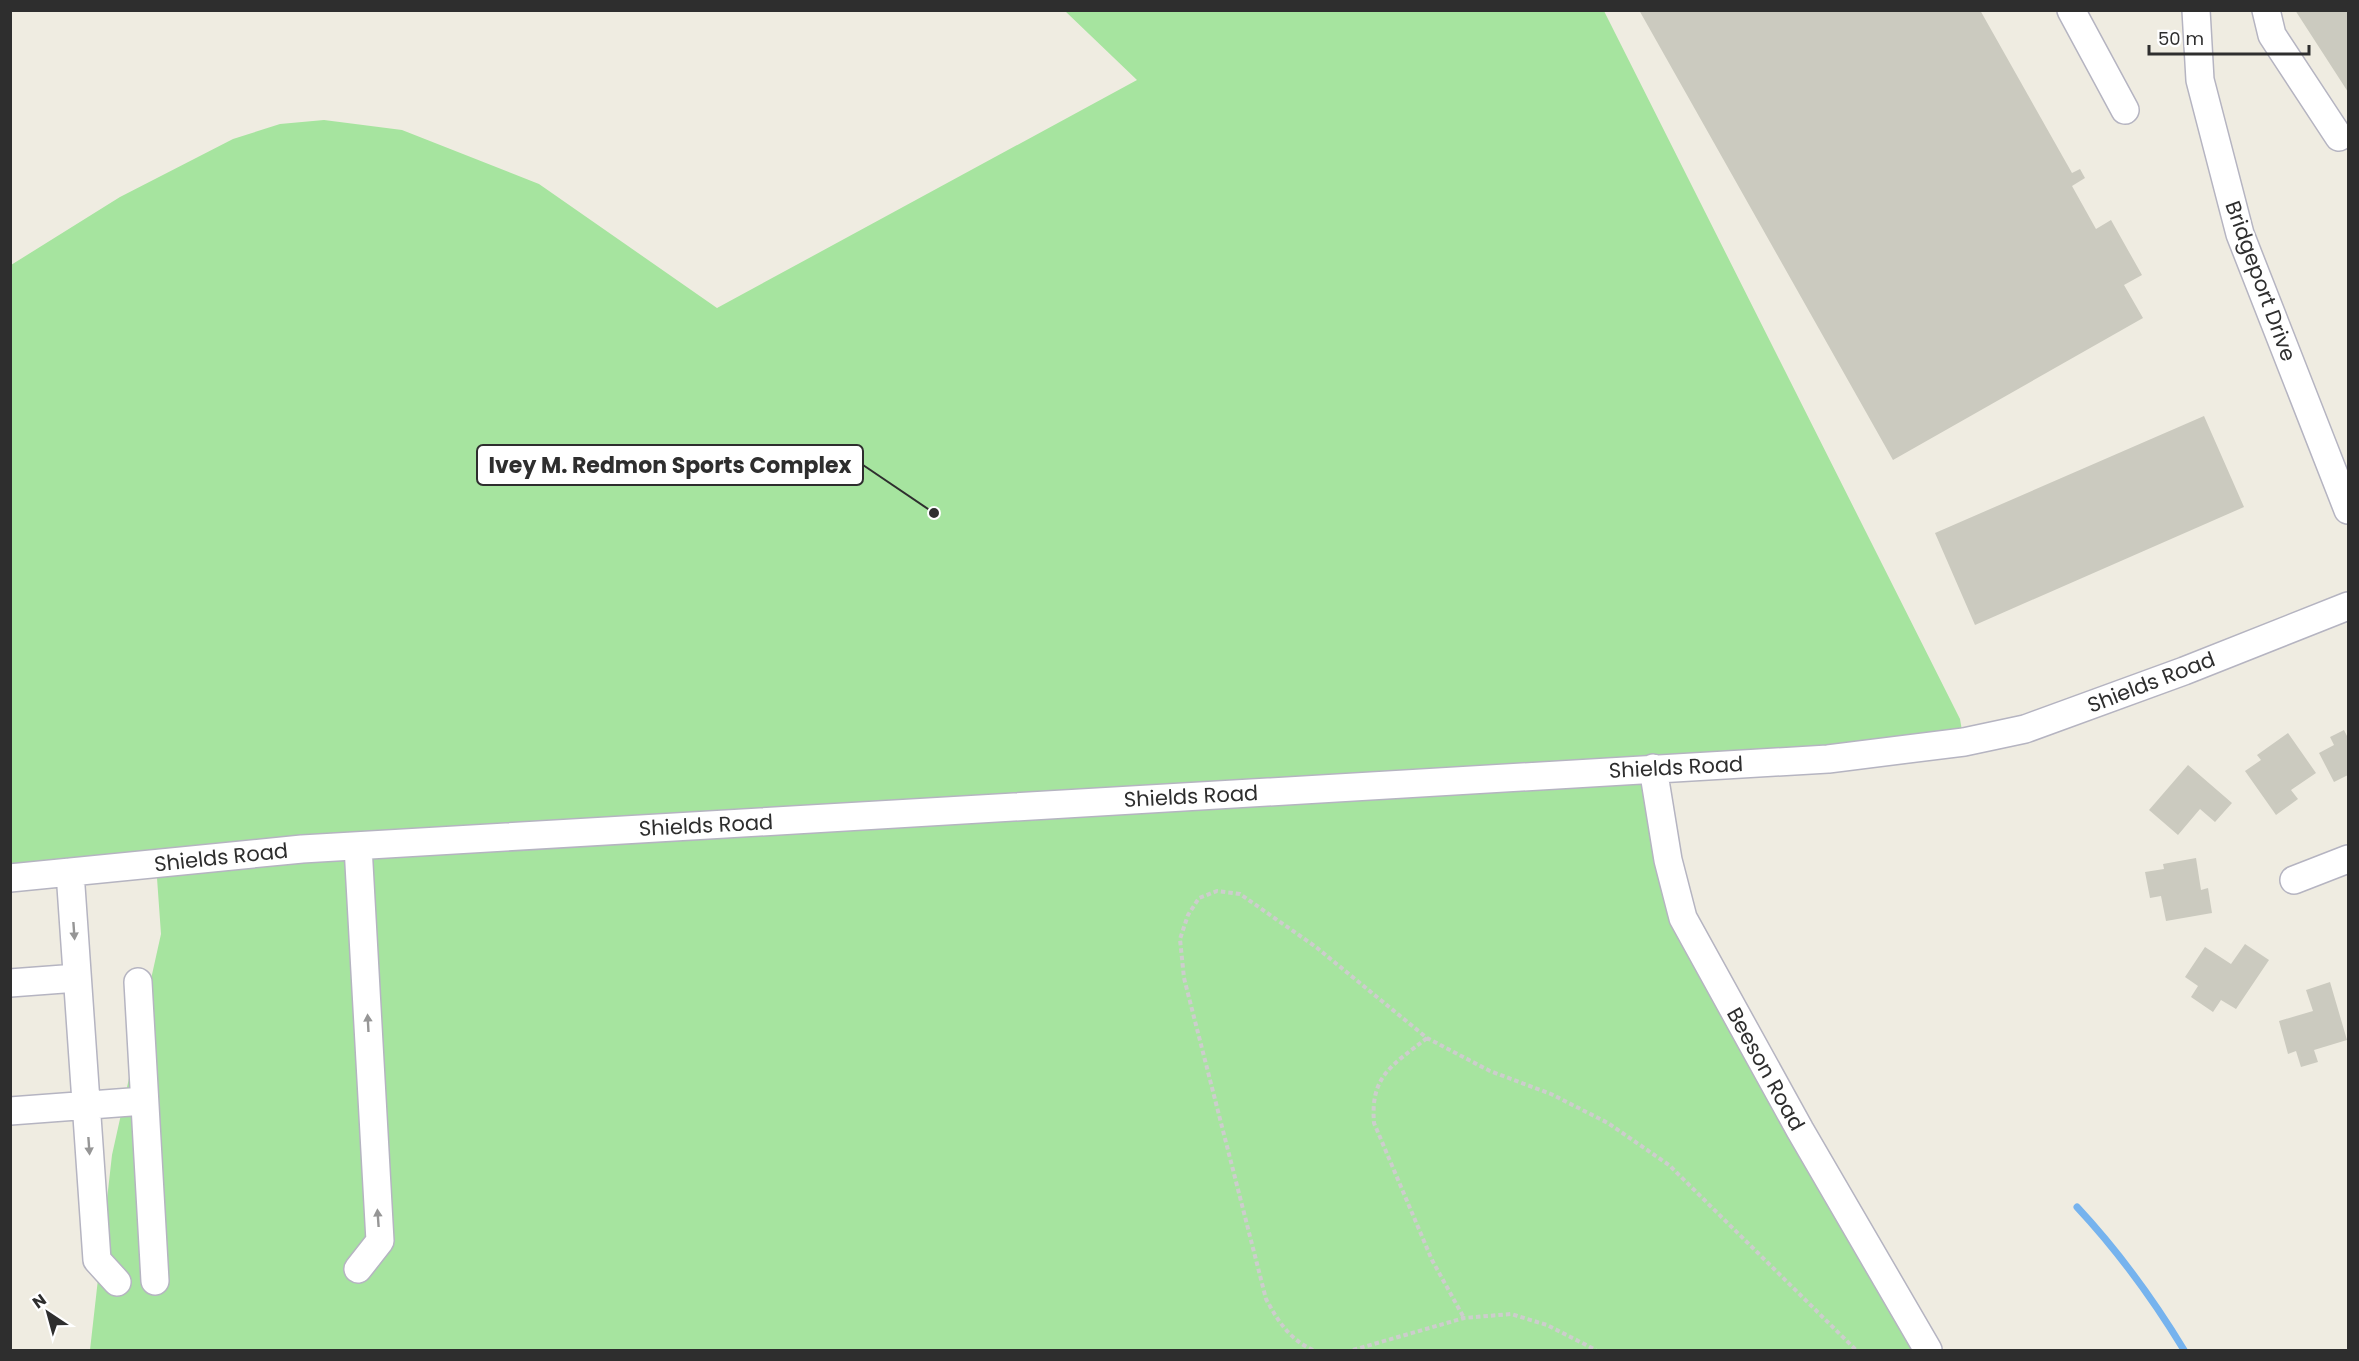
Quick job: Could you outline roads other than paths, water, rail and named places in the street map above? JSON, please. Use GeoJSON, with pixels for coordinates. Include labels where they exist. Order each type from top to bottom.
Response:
{"type":"FeatureCollection","features":[{"type":"Feature","properties":{"kind":"street"},"geometry":{"type":"LineString","coordinates":[[2071,10],[2125,110]]}},
{"type":"Feature","properties":{"kind":"street","name":"Bridgeport Drive"},"geometry":{"type":"LineString","coordinates":[[2196,10],[2200,80],[2240,234],[2349,510]]}},
{"type":"Feature","properties":{"kind":"street"},"geometry":{"type":"LineString","coordinates":[[2266,10],[2272,35],[2338,137]]}},
{"type":"Feature","properties":{"kind":"street","name":"Shields Road"},"geometry":{"type":"LineString","coordinates":[[10,878],[303,849],[1828,759],[1992,738],[2025,729],[2349,606]]}},
{"type":"Feature","properties":{"kind":"street","name":"Beeson Road"},"geometry":{"type":"LineString","coordinates":[[1653,768],[1668,860],[1683,918],[1800,1130],[1928,1350]]}},
{"type":"Feature","properties":{"kind":"street"},"geometry":{"type":"LineString","coordinates":[[358,846],[380,1241],[358,1269]]}},
{"type":"Feature","properties":{"kind":"street"},"geometry":{"type":"LineString","coordinates":[[2294,880],[2349,859]]}},
{"type":"Feature","properties":{"kind":"street"},"geometry":{"type":"LineString","coordinates":[[70,872],[97,1260],[117,1282]]}},
{"type":"Feature","properties":{"kind":"street"},"geometry":{"type":"LineString","coordinates":[[10,983],[77,978]]}},
{"type":"Feature","properties":{"kind":"street"},"geometry":{"type":"LineString","coordinates":[[138,982],[155,1281]]}},
{"type":"Feature","properties":{"kind":"street"},"geometry":{"type":"LineString","coordinates":[[10,1111],[144,1101]]}},
{"type":"Feature","properties":{"kind":"waterway"},"geometry":{"type":"LineString","coordinates":[[2077,1207],[2134,1276],[2184,1350]]}},
{"type":"Feature","properties":{"kind":"place","name":"Ivey M. Redmon Sports Complex"},"geometry":{"type":"Point","coordinates":[934,513]}}]}
